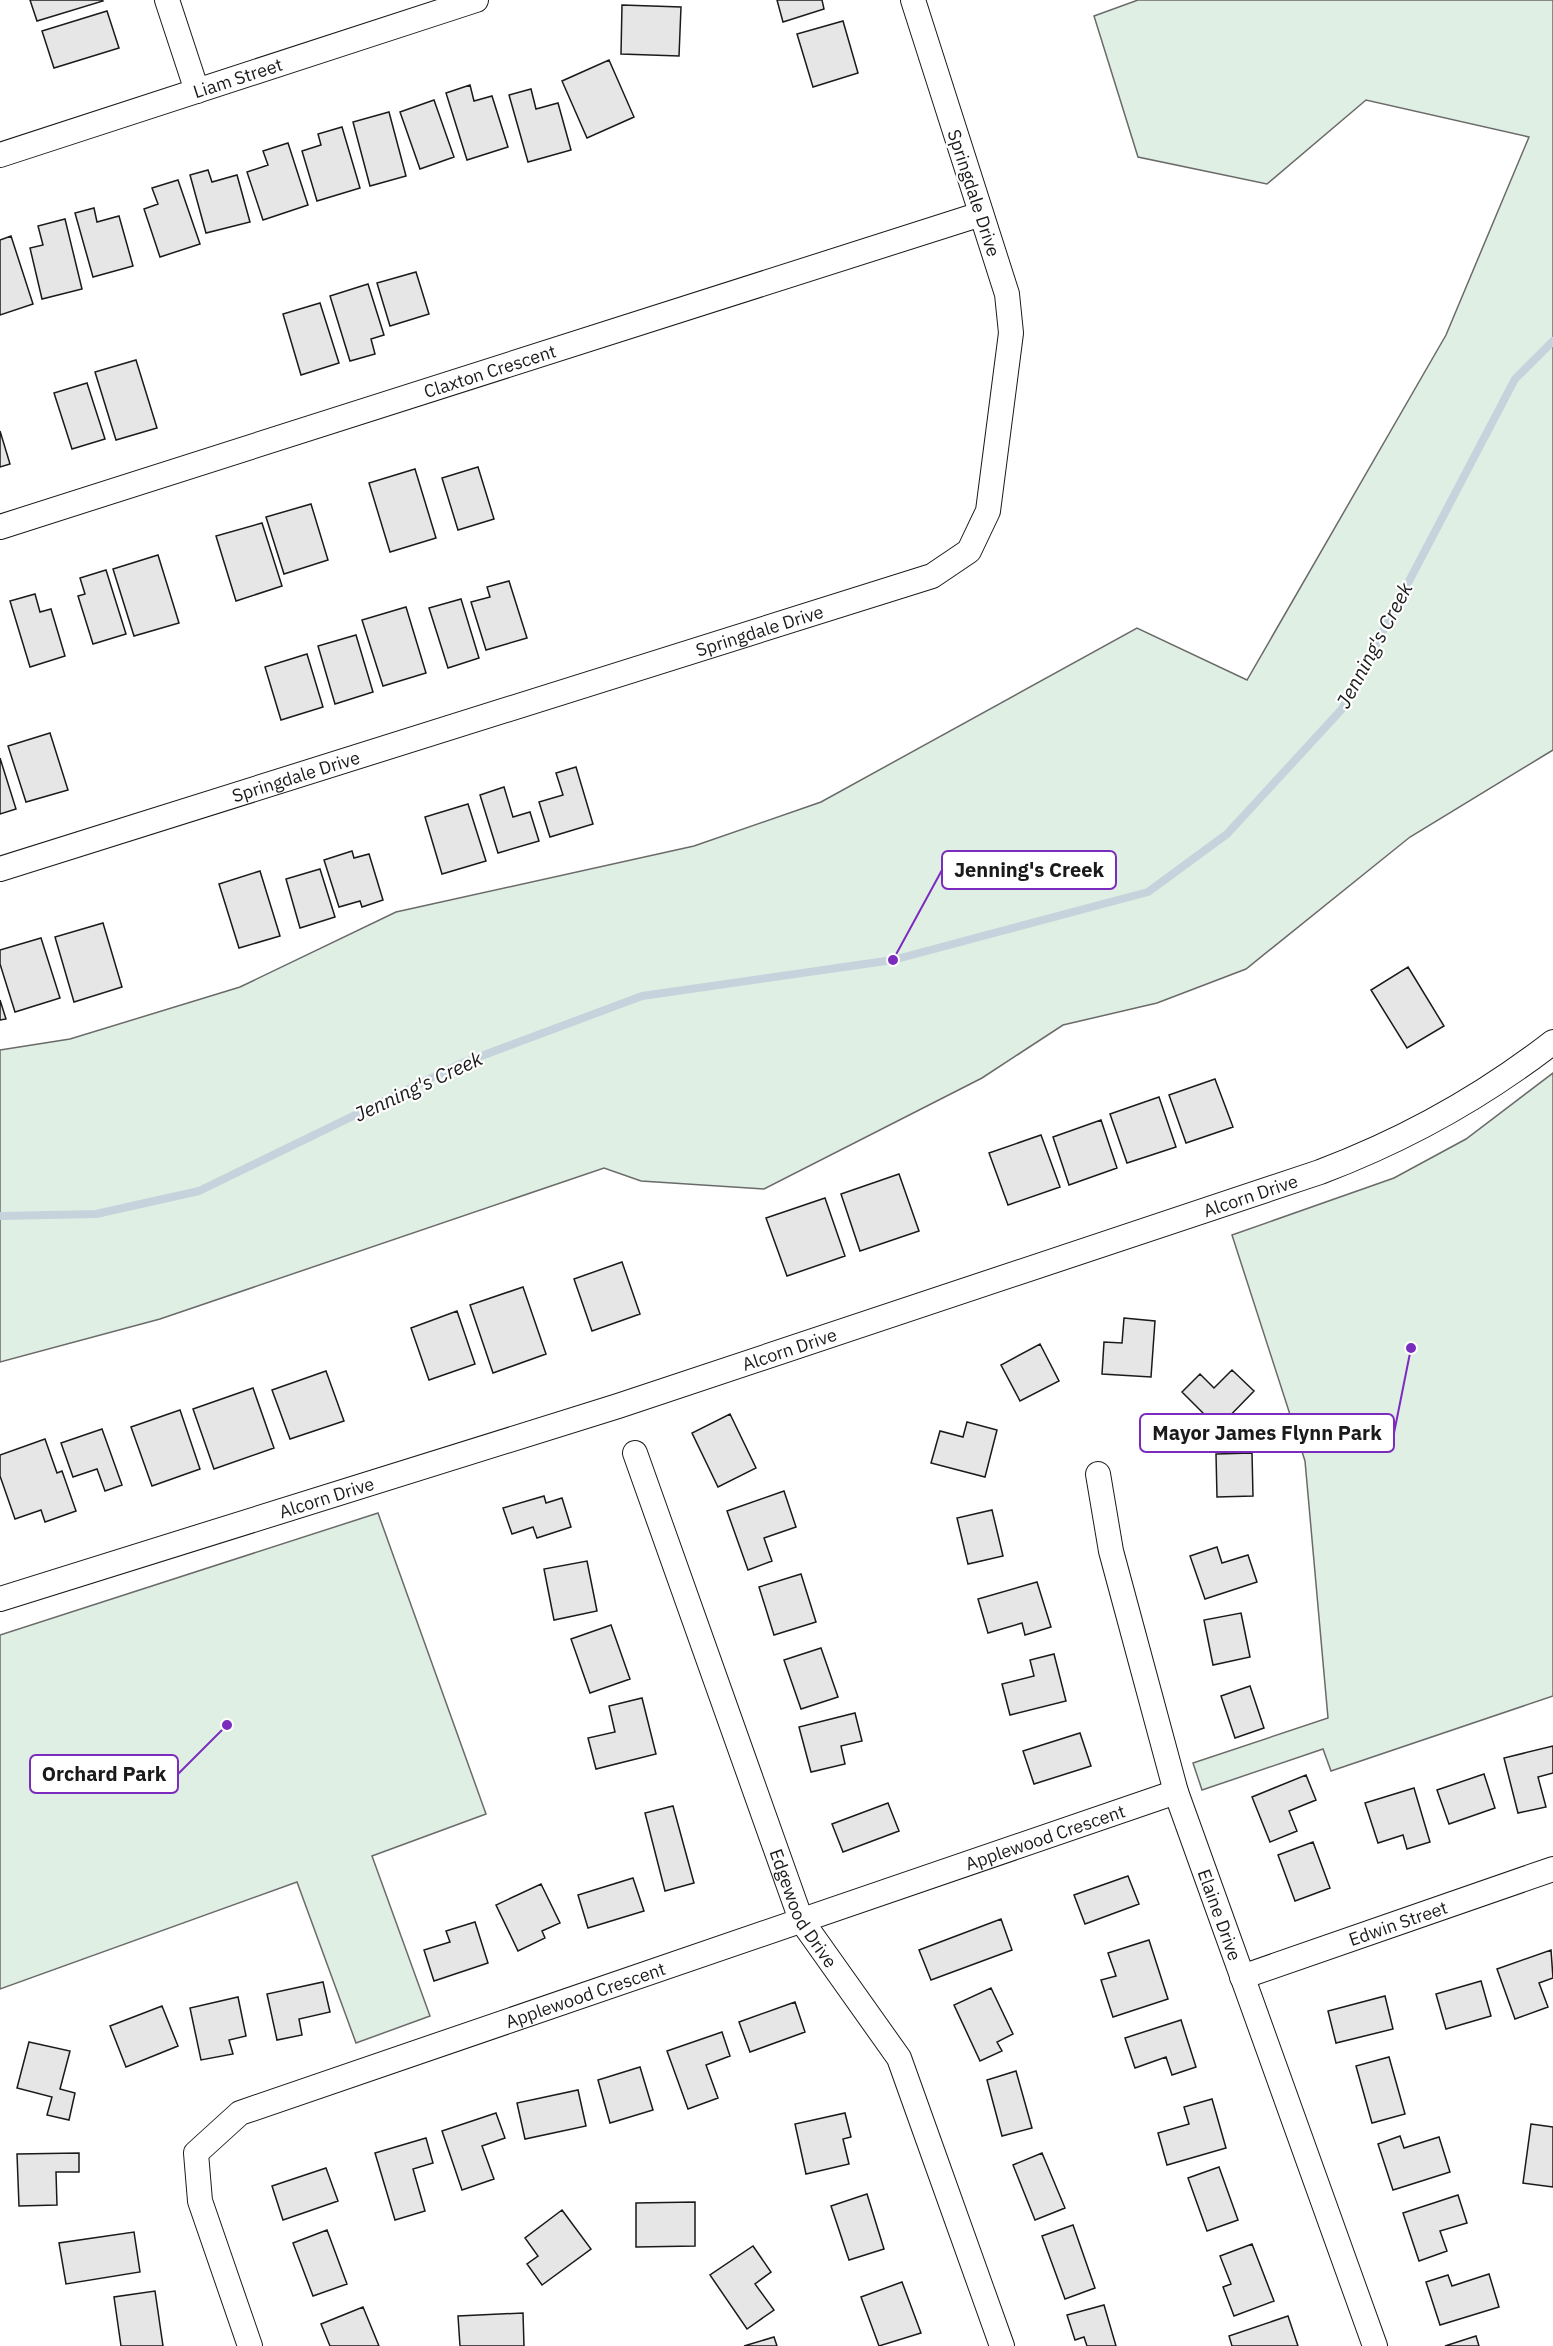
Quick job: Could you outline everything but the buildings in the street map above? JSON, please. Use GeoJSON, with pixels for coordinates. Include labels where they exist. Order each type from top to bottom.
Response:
{"type":"FeatureCollection","features":[{"type":"Feature","properties":{"kind":"street"},"geometry":{"type":"LineString","coordinates":[[166,0],[197,91]]}},
{"type":"Feature","properties":{"kind":"street","name":"Liam Street"},"geometry":{"type":"LineString","coordinates":[[0,155],[476,0]]}},
{"type":"Feature","properties":{"kind":"street","name":"Springdale Drive"},"geometry":{"type":"LineString","coordinates":[[0,868],[932,576],[969,551],[988,511],[1011,333],[1007,294],[913,0]]}},
{"type":"Feature","properties":{"kind":"street","name":"Claxton Crescent"},"geometry":{"type":"LineString","coordinates":[[0,528],[981,214]]}},
{"type":"Feature","properties":{"kind":"street","name":"Alcorn Drive"},"geometry":{"type":"LineString","coordinates":[[0,1599],[618,1406],[1320,1172],[1377,1150],[1436,1121],[1484,1091],[1553,1042]]}},
{"type":"Feature","properties":{"kind":"street","name":"Edgewood Drive"},"geometry":{"type":"LineString","coordinates":[[635,1453],[801,1920],[899,2058],[1002,2346]]}},
{"type":"Feature","properties":{"kind":"street","name":"Elaine Drive"},"geometry":{"type":"LineString","coordinates":[[1098,1474],[1111,1551],[1176,1792],[1375,2346]]}},
{"type":"Feature","properties":{"kind":"street","name":"Applewood Crescent"},"geometry":{"type":"LineString","coordinates":[[250,2346],[200,2202],[196,2153],[240,2113],[1176,1792]]}},
{"type":"Feature","properties":{"kind":"street","name":"Edwin Street"},"geometry":{"type":"LineString","coordinates":[[1242,1977],[1553,1869]]}},
{"type":"Feature","properties":{"kind":"green space"},"geometry":{"type":"Polygon","coordinates":[[[1138,0],[1553,0],[1553,750],[1410,837],[1246,969],[1157,1003],[1063,1025],[982,1078],[764,1189],[641,1181],[604,1168],[160,1319],[0,1362],[0,1050],[70,1039],[240,987],[396,912],[694,846],[821,802],[1137,628],[1247,680],[1446,335],[1529,137],[1366,100],[1267,184],[1138,157],[1094,16],[1138,0]]]}},
{"type":"Feature","properties":{"kind":"green space"},"geometry":{"type":"Polygon","coordinates":[[[1553,1073],[1553,1696],[1331,1771],[1323,1749],[1202,1790],[1193,1763],[1328,1718],[1305,1461],[1232,1235],[1394,1178],[1466,1139],[1553,1073]]]}},
{"type":"Feature","properties":{"kind":"green space"},"geometry":{"type":"Polygon","coordinates":[[[378,1513],[486,1814],[372,1856],[430,2016],[356,2043],[297,1882],[0,1989],[0,1635],[378,1513]]]}},
{"type":"Feature","properties":{"kind":"waterway","name":"Jenning's Creek"},"geometry":{"type":"LineString","coordinates":[[0,1216],[96,1214],[199,1191],[460,1064],[642,996],[893,960],[1148,892],[1227,834],[1342,709],[1515,379],[1553,341]]}},
{"type":"Feature","properties":{"kind":"place","name":"Jenning's Creek"},"geometry":{"type":"Point","coordinates":[893,960]}},
{"type":"Feature","properties":{"kind":"place","name":"Mayor James Flynn Park"},"geometry":{"type":"Point","coordinates":[1411,1348]}},
{"type":"Feature","properties":{"kind":"place","name":"Orchard Park"},"geometry":{"type":"Point","coordinates":[227,1725]}}]}
